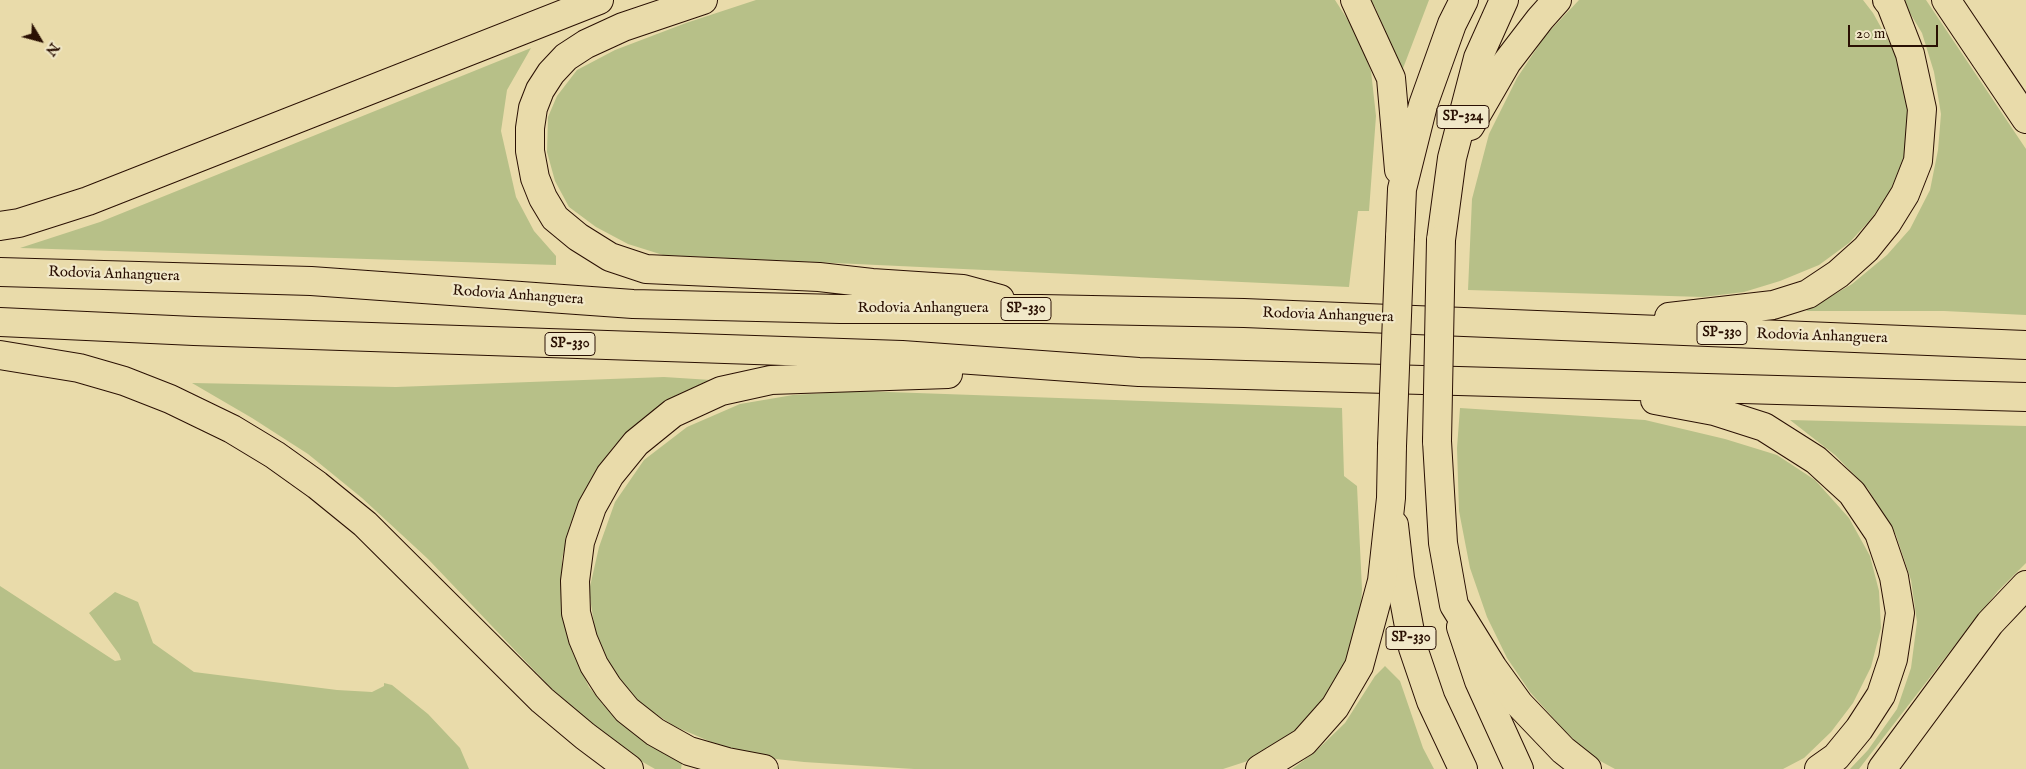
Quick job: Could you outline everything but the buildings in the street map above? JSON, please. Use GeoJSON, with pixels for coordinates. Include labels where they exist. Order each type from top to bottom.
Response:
{"type":"FeatureCollection","features":[{"type":"Feature","properties":{"kind":"main road"},"geometry":{"type":"LineString","coordinates":[[0,226],[19,223],[88,201],[599,0]]}},
{"type":"Feature","properties":{"kind":"main road"},"geometry":{"type":"LineString","coordinates":[[703,0],[623,27],[586,44],[566,57],[551,73],[540,90],[533,108],[530,128],[530,151],[535,178],[543,198],[555,218],[578,237],[610,257],[646,269],[819,277],[872,284],[962,289],[1041,309]]}},
{"type":"Feature","properties":{"kind":"main road"},"geometry":{"type":"LineString","coordinates":[[1355,0],[1391,78],[1402,189]]}},
{"type":"Feature","properties":{"kind":"main road","name":"SP-324"},"geometry":{"type":"LineString","coordinates":[[1392,446],[1402,189],[1423,105],[1452,24],[1464,0]]}},
{"type":"Feature","properties":{"kind":"main road","name":"SP-324"},"geometry":{"type":"LineString","coordinates":[[1454,605],[1443,543],[1437,441],[1441,240],[1452,158],[1478,58],[1504,0]]}},
{"type":"Feature","properties":{"kind":"main road"},"geometry":{"type":"LineString","coordinates":[[1452,158],[1507,62],[1557,0]]}},
{"type":"Feature","properties":{"kind":"main road"},"geometry":{"type":"LineString","coordinates":[[1545,325],[1673,316],[1773,305],[1808,294],[1838,274],[1866,249],[1887,223],[1905,194],[1918,161],[1922,109],[1910,54],[1891,5],[1887,0]]}},
{"type":"Feature","properties":{"kind":"main road"},"geometry":{"type":"LineString","coordinates":[[1946,0],[2026,119]]}},
{"type":"Feature","properties":{"kind":"main road","name":"Rodovia Anhanguera"},"geometry":{"type":"LineString","coordinates":[[0,272],[311,281],[633,304],[840,309],[1041,309],[1264,314],[2026,345]]}},
{"type":"Feature","properties":{"kind":"main road","name":"SP-330"},"geometry":{"type":"LineString","coordinates":[[0,322],[204,331],[902,355],[1139,372],[2026,397]]}},
{"type":"Feature","properties":{"kind":"main road"},"geometry":{"type":"LineString","coordinates":[[0,355],[79,368],[124,380],[170,399],[232,429],[275,455],[317,485],[365,524],[542,700],[584,736],[629,769]]}},
{"type":"Feature","properties":{"kind":"main road"},"geometry":{"type":"LineString","coordinates":[[764,769],[727,762],[689,750],[655,732],[627,710],[608,688],[594,665],[583,639],[576,613],[575,581],[580,542],[592,507],[610,475],[636,443],[673,413],[721,391],[771,380],[1011,373],[1139,372]]}},
{"type":"Feature","properties":{"kind":"main road"},"geometry":{"type":"LineString","coordinates":[[1568,384],[1714,411],[1764,427],[1816,460],[1852,493],[1880,533],[1894,577],[1900,613],[1893,659],[1881,696],[1859,729],[1836,757],[1819,769]]}},
{"type":"Feature","properties":{"kind":"main road","name":"SP-330"},"geometry":{"type":"LineString","coordinates":[[1392,446],[1390,498],[1400,578],[1413,648],[1431,700],[1463,769]]}},
{"type":"Feature","properties":{"kind":"main road"},"geometry":{"type":"LineString","coordinates":[[1260,769],[1304,742],[1335,707],[1359,666],[1382,581],[1390,498]]}},
{"type":"Feature","properties":{"kind":"main road"},"geometry":{"type":"LineString","coordinates":[[1882,769],[1990,623],[2026,585]]}},
{"type":"Feature","properties":{"kind":"main road"},"geometry":{"type":"LineString","coordinates":[[1454,605],[1480,681],[1519,769]]}},
{"type":"Feature","properties":{"kind":"main road"},"geometry":{"type":"LineString","coordinates":[[1454,605],[1492,668],[1519,704],[1563,750],[1587,769]]}},
{"type":"Feature","properties":{"kind":"green space"},"geometry":{"type":"Polygon","coordinates":[[[756,0],[1335,0],[1355,31],[1371,71],[1376,116],[1369,211],[1358,211],[1349,287],[663,255],[628,244],[596,227],[569,207],[555,181],[547,152],[548,117],[557,96],[577,70],[615,50],[686,23],[756,0]]]}},
{"type":"Feature","properties":{"kind":"green space"},"geometry":{"type":"Polygon","coordinates":[[[1370,0],[1429,0],[1402,71],[1375,7],[1370,0]]]}},
{"type":"Feature","properties":{"kind":"green space"},"geometry":{"type":"Polygon","coordinates":[[[1579,0],[1863,0],[1873,13],[1893,49],[1905,87],[1909,123],[1904,158],[1888,196],[1849,243],[1819,265],[1780,281],[1744,292],[1703,297],[1468,290],[1472,199],[1489,134],[1517,78],[1545,36],[1579,0]]]}},
{"type":"Feature","properties":{"kind":"green space"},"geometry":{"type":"Polygon","coordinates":[[[1902,0],[1926,0],[2026,149],[2026,315],[1944,311],[1806,311],[1852,284],[1887,255],[1910,229],[1930,190],[1938,150],[1941,114],[1934,72],[1922,33],[1902,0]]]}},
{"type":"Feature","properties":{"kind":"green space"},"geometry":{"type":"Polygon","coordinates":[[[531,48],[507,90],[501,131],[516,197],[534,231],[556,256],[556,265],[20,248],[100,222],[531,48]]]}},
{"type":"Feature","properties":{"kind":"green space"},"geometry":{"type":"Polygon","coordinates":[[[664,377],[711,380],[665,403],[638,423],[614,446],[599,466],[582,495],[570,525],[562,559],[562,610],[572,651],[589,687],[613,716],[646,743],[682,763],[681,769],[655,769],[634,757],[594,726],[551,688],[428,559],[362,498],[308,454],[192,383],[396,387],[664,377]]]}},
{"type":"Feature","properties":{"kind":"green space"},"geometry":{"type":"Polygon","coordinates":[[[860,391],[1342,408],[1344,476],[1357,486],[1362,589],[1360,622],[1348,662],[1323,703],[1291,739],[1257,758],[1223,769],[914,769],[757,757],[718,745],[674,726],[635,700],[609,667],[595,630],[589,591],[599,547],[615,502],[644,460],[687,427],[740,404],[793,395],[860,391]]]}},
{"type":"Feature","properties":{"kind":"green space"},"geometry":{"type":"Polygon","coordinates":[[[1460,408],[1645,420],[1725,439],[1777,455],[1815,480],[1849,518],[1870,556],[1879,591],[1881,628],[1871,667],[1853,703],[1831,732],[1804,758],[1783,769],[1615,769],[1591,756],[1564,730],[1530,692],[1507,658],[1487,617],[1470,568],[1459,511],[1457,448],[1460,408]]]}},
{"type":"Feature","properties":{"kind":"green space"},"geometry":{"type":"Polygon","coordinates":[[[1790,420],[2026,426],[2026,563],[1998,591],[1859,769],[1850,769],[1868,750],[1897,709],[1911,668],[1917,622],[1911,580],[1896,535],[1868,489],[1835,455],[1790,420]]]}},
{"type":"Feature","properties":{"kind":"green space"},"geometry":{"type":"Polygon","coordinates":[[[0,586],[115,661],[121,660],[119,654],[89,613],[115,592],[138,602],[153,643],[194,672],[337,690],[372,692],[384,686],[384,683],[392,685],[428,714],[460,748],[469,769],[0,769],[0,586]]]}},
{"type":"Feature","properties":{"kind":"green space"},"geometry":{"type":"Polygon","coordinates":[[[1385,666],[1400,681],[1423,748],[1434,769],[1292,769],[1315,752],[1345,723],[1375,676],[1385,666]]]}}]}
